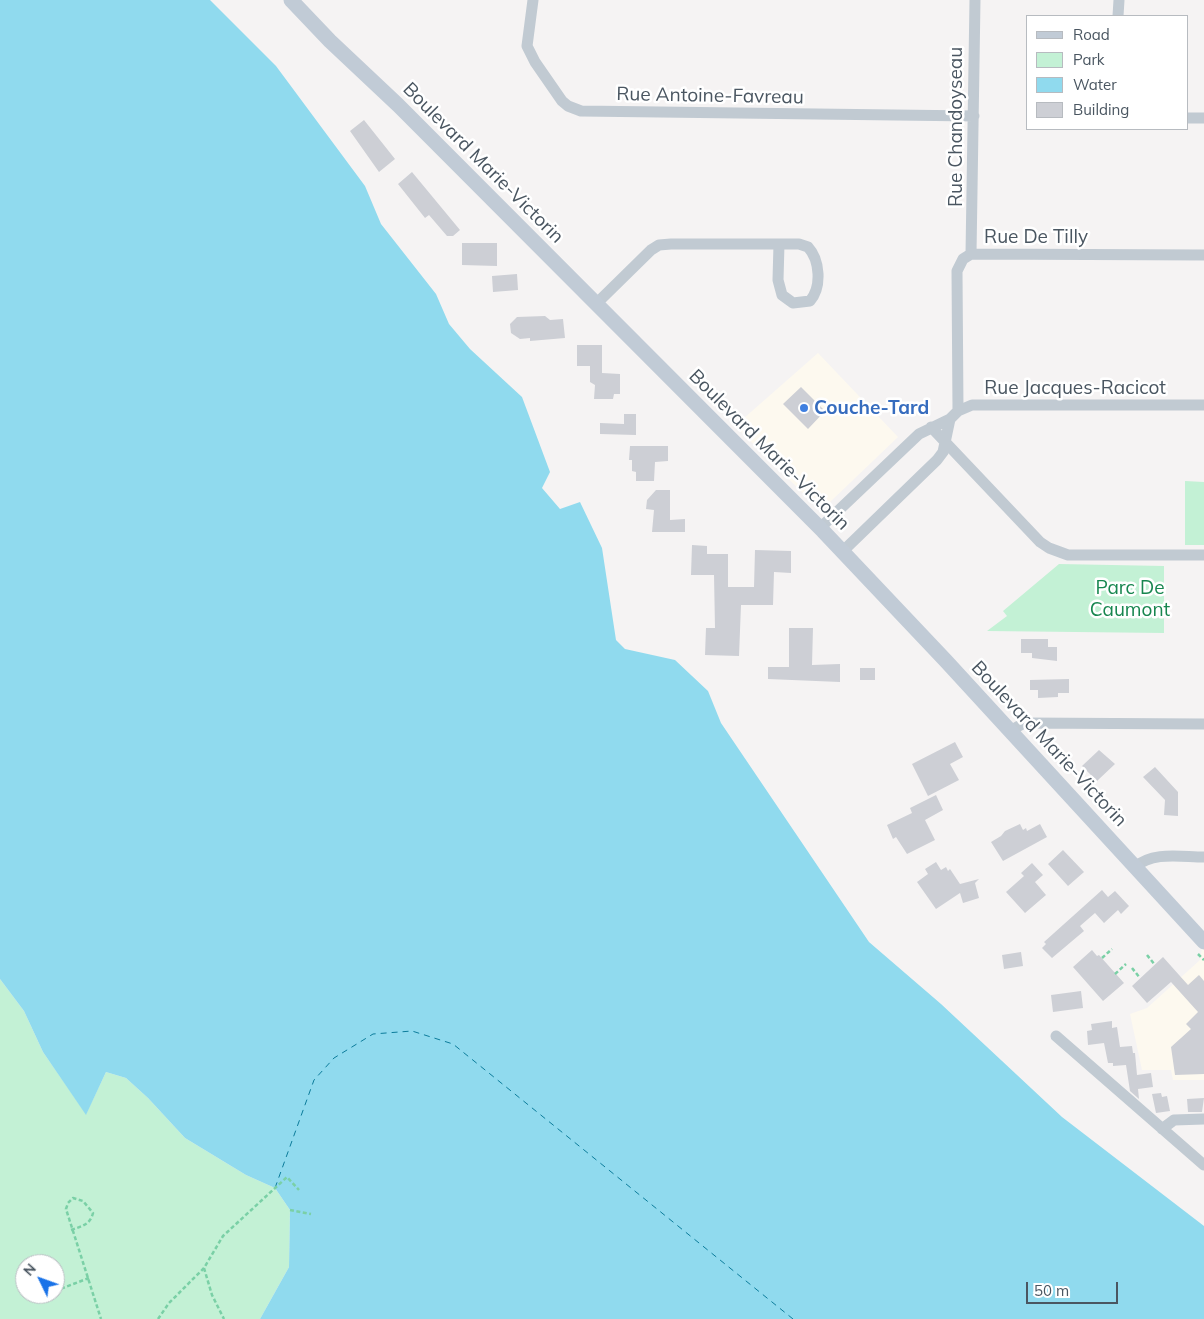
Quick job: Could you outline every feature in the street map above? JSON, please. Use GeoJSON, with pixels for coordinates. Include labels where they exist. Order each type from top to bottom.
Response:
{"type":"FeatureCollection","features":[{"type":"Feature","properties":{"kind":"street","name":"Boulevard Marie-Victorin"},"geometry":{"type":"LineString","coordinates":[[292,0],[330,41],[398,105],[820,528],[1135,867],[1199,945]]}},
{"type":"Feature","properties":{"kind":"street","name":"Rue Antoine-Favreau"},"geometry":{"type":"LineString","coordinates":[[533,0],[526,40],[529,53],[562,100],[568,106],[581,111],[974,116]]}},
{"type":"Feature","properties":{"kind":"street","name":"Rue Chandoyseau"},"geometry":{"type":"LineString","coordinates":[[971,254],[975,0]]}},
{"type":"Feature","properties":{"kind":"street"},"geometry":{"type":"LineString","coordinates":[[1118,15],[1119,0]]}},
{"type":"Feature","properties":{"kind":"street"},"geometry":{"type":"LineString","coordinates":[[1189,118],[1204,118]]}},
{"type":"Feature","properties":{"kind":"street"},"geometry":{"type":"LineString","coordinates":[[596,304],[651,250],[659,245],[779,244],[808,247],[817,259],[817,289],[810,301],[793,303],[782,295],[778,280],[779,244]]}},
{"type":"Feature","properties":{"kind":"street","name":"Rue De Tilly"},"geometry":{"type":"LineString","coordinates":[[954,415],[957,271],[963,259],[971,254],[1204,255]]}},
{"type":"Feature","properties":{"kind":"street","name":"Rue Jacques-Racicot"},"geometry":{"type":"LineString","coordinates":[[820,528],[919,434],[972,405],[1204,405]]}},
{"type":"Feature","properties":{"kind":"street"},"geometry":{"type":"LineString","coordinates":[[842,552],[937,460],[943,452],[954,415]]}},
{"type":"Feature","properties":{"kind":"street"},"geometry":{"type":"LineString","coordinates":[[931,428],[1040,542],[1049,548],[1068,555],[1204,555]]}},
{"type":"Feature","properties":{"kind":"street"},"geometry":{"type":"LineString","coordinates":[[1010,731],[1024,724],[1204,724]]}},
{"type":"Feature","properties":{"kind":"street"},"geometry":{"type":"LineString","coordinates":[[1135,867],[1143,860],[1152,857],[1204,857]]}},
{"type":"Feature","properties":{"kind":"street"},"geometry":{"type":"LineString","coordinates":[[1056,1036],[1204,1165]]}},
{"type":"Feature","properties":{"kind":"street"},"geometry":{"type":"LineString","coordinates":[[1162,1128],[1174,1120],[1204,1119]]}},
{"type":"Feature","properties":{"kind":"path"},"geometry":{"type":"LineString","coordinates":[[1199,945],[1204,960]]}},
{"type":"Feature","properties":{"kind":"path"},"geometry":{"type":"LineString","coordinates":[[1102,958],[1112,949]]}},
{"type":"Feature","properties":{"kind":"path"},"geometry":{"type":"LineString","coordinates":[[1147,955],[1155,965]]}},
{"type":"Feature","properties":{"kind":"path"},"geometry":{"type":"LineString","coordinates":[[1115,974],[1126,964]]}},
{"type":"Feature","properties":{"kind":"path"},"geometry":{"type":"LineString","coordinates":[[1132,968],[1140,978]]}},
{"type":"Feature","properties":{"kind":"path"},"geometry":{"type":"LineString","coordinates":[[158,1319],[169,1303],[204,1268],[228,1231],[287,1177],[299,1190]]}},
{"type":"Feature","properties":{"kind":"path"},"geometry":{"type":"LineString","coordinates":[[72,1230],[92,1219],[93,1213],[78,1198],[73,1198],[68,1203],[66,1209],[72,1230],[89,1278],[101,1319]]}},
{"type":"Feature","properties":{"kind":"path"},"geometry":{"type":"LineString","coordinates":[[290,1210],[311,1214]]}},
{"type":"Feature","properties":{"kind":"path"},"geometry":{"type":"LineString","coordinates":[[204,1268],[212,1295],[224,1319]]}},
{"type":"Feature","properties":{"kind":"path"},"geometry":{"type":"LineString","coordinates":[[65,1287],[89,1278]]}},
{"type":"Feature","properties":{"kind":"shaded area"},"geometry":{"type":"Polygon","coordinates":[[[818,353],[898,437],[829,503],[817,507],[735,426],[818,353]]]}},
{"type":"Feature","properties":{"kind":"shaded area"},"geometry":{"type":"Polygon","coordinates":[[[1204,937],[1204,1080],[1173,1080],[1171,1070],[1142,1070],[1130,1014],[1147,1008],[1200,960],[1204,937]]]}},
{"type":"Feature","properties":{"kind":"green space","name":"Parc De Caumont"},"geometry":{"type":"Polygon","coordinates":[[[1185,481],[1204,482],[1204,545],[1185,545],[1185,481]]]}},
{"type":"Feature","properties":{"kind":"green space","name":"Parc De Caumont"},"geometry":{"type":"Polygon","coordinates":[[[1059,564],[1164,566],[1164,633],[987,631],[1007,616],[1003,611],[1059,564]]]}},
{"type":"Feature","properties":{"kind":"green space"},"geometry":{"type":"Polygon","coordinates":[[[0,979],[24,1011],[43,1052],[86,1114],[106,1072],[126,1078],[148,1098],[185,1138],[246,1175],[275,1188],[290,1210],[289,1267],[260,1319],[0,1319],[0,979]]]}},
{"type":"Feature","properties":{"kind":"water"},"geometry":{"type":"Polygon","coordinates":[[[0,0],[210,0],[276,66],[365,186],[381,224],[436,294],[449,324],[470,349],[522,397],[550,472],[542,488],[560,509],[580,502],[602,548],[616,640],[625,649],[675,660],[708,691],[721,723],[869,942],[941,1004],[1062,1117],[1204,1226],[1204,1319],[260,1319],[289,1267],[290,1210],[275,1188],[246,1175],[185,1138],[148,1098],[126,1078],[106,1072],[86,1115],[43,1052],[24,1011],[0,979],[0,0]]]}},
{"type":"Feature","properties":{"kind":"building"},"geometry":{"type":"Polygon","coordinates":[[[364,120],[395,159],[379,172],[350,131],[364,120]]]}},
{"type":"Feature","properties":{"kind":"building"},"geometry":{"type":"Polygon","coordinates":[[[412,172],[460,230],[453,236],[447,236],[429,215],[425,218],[398,184],[412,172]]]}},
{"type":"Feature","properties":{"kind":"building"},"geometry":{"type":"Polygon","coordinates":[[[462,243],[497,243],[497,266],[462,265],[462,243]]]}},
{"type":"Feature","properties":{"kind":"building"},"geometry":{"type":"Polygon","coordinates":[[[517,274],[518,290],[493,292],[492,276],[517,274]]]}},
{"type":"Feature","properties":{"kind":"building"},"geometry":{"type":"Polygon","coordinates":[[[545,316],[550,320],[563,319],[565,338],[530,341],[530,338],[520,339],[511,333],[510,324],[517,317],[545,316]]]}},
{"type":"Feature","properties":{"kind":"building"},"geometry":{"type":"Polygon","coordinates":[[[577,345],[602,345],[602,373],[620,374],[620,394],[614,394],[613,399],[594,399],[595,385],[590,382],[590,366],[577,366],[577,345]]]}},
{"type":"Feature","properties":{"kind":"building","name":"Couche-Tard"},"geometry":{"type":"Polygon","coordinates":[[[801,387],[825,411],[808,429],[783,404],[801,387]]]}},
{"type":"Feature","properties":{"kind":"building"},"geometry":{"type":"Polygon","coordinates":[[[624,414],[636,414],[636,435],[600,434],[600,423],[624,424],[624,414]]]}},
{"type":"Feature","properties":{"kind":"building"},"geometry":{"type":"Polygon","coordinates":[[[630,446],[668,446],[668,461],[655,462],[654,481],[636,481],[636,472],[632,471],[632,460],[629,460],[630,446]]]}},
{"type":"Feature","properties":{"kind":"building"},"geometry":{"type":"Polygon","coordinates":[[[656,490],[670,490],[670,520],[685,519],[685,532],[652,532],[654,510],[646,509],[647,500],[656,490]]]}},
{"type":"Feature","properties":{"kind":"building"},"geometry":{"type":"Polygon","coordinates":[[[692,545],[707,546],[707,554],[728,554],[728,587],[754,587],[755,550],[791,551],[791,573],[774,572],[773,605],[741,605],[739,656],[705,655],[706,628],[715,628],[714,575],[691,575],[692,545]]]}},
{"type":"Feature","properties":{"kind":"building"},"geometry":{"type":"Polygon","coordinates":[[[789,628],[813,628],[812,665],[840,664],[840,682],[768,679],[768,667],[789,667],[789,628]]]}},
{"type":"Feature","properties":{"kind":"building"},"geometry":{"type":"Polygon","coordinates":[[[1021,639],[1048,639],[1048,647],[1057,647],[1057,661],[1032,658],[1032,653],[1021,653],[1021,639]]]}},
{"type":"Feature","properties":{"kind":"building"},"geometry":{"type":"Polygon","coordinates":[[[860,668],[875,668],[875,680],[860,680],[860,668]]]}},
{"type":"Feature","properties":{"kind":"building"},"geometry":{"type":"Polygon","coordinates":[[[1069,679],[1069,693],[1058,693],[1058,697],[1038,698],[1038,690],[1030,690],[1030,680],[1069,679]]]}},
{"type":"Feature","properties":{"kind":"building"},"geometry":{"type":"Polygon","coordinates":[[[955,742],[963,757],[950,764],[959,780],[928,796],[912,764],[955,742]]]}},
{"type":"Feature","properties":{"kind":"building"},"geometry":{"type":"Polygon","coordinates":[[[1099,750],[1115,764],[1097,781],[1082,766],[1099,750]]]}},
{"type":"Feature","properties":{"kind":"building"},"geometry":{"type":"Polygon","coordinates":[[[1155,767],[1178,792],[1178,816],[1164,815],[1165,800],[1143,777],[1155,767]]]}},
{"type":"Feature","properties":{"kind":"building"},"geometry":{"type":"Polygon","coordinates":[[[936,795],[943,810],[925,820],[935,840],[907,854],[896,837],[893,839],[887,825],[912,813],[910,808],[936,795]]]}},
{"type":"Feature","properties":{"kind":"building"},"geometry":{"type":"Polygon","coordinates":[[[1020,824],[1023,830],[1026,828],[1027,831],[1040,824],[1047,837],[1003,861],[991,842],[1005,831],[1020,824]]]}},
{"type":"Feature","properties":{"kind":"building"},"geometry":{"type":"Polygon","coordinates":[[[1063,850],[1084,872],[1068,886],[1048,864],[1063,850]]]}},
{"type":"Feature","properties":{"kind":"building"},"geometry":{"type":"Polygon","coordinates":[[[936,862],[941,870],[946,867],[948,871],[950,869],[960,884],[979,879],[975,883],[979,898],[963,903],[960,893],[936,909],[917,882],[928,874],[925,869],[936,862]]]}},
{"type":"Feature","properties":{"kind":"building"},"geometry":{"type":"Polygon","coordinates":[[[1032,863],[1043,875],[1035,882],[1046,895],[1025,913],[1006,892],[1024,876],[1021,873],[1032,863]]]}},
{"type":"Feature","properties":{"kind":"building"},"geometry":{"type":"Polygon","coordinates":[[[1102,890],[1108,897],[1115,891],[1129,906],[1121,914],[1118,910],[1104,923],[1095,913],[1080,926],[1084,931],[1052,958],[1042,948],[1046,944],[1044,942],[1102,890]]]}},
{"type":"Feature","properties":{"kind":"building"},"geometry":{"type":"Polygon","coordinates":[[[1092,950],[1097,956],[1099,955],[1124,983],[1103,1001],[1073,967],[1092,950]]]}},
{"type":"Feature","properties":{"kind":"building"},"geometry":{"type":"Polygon","coordinates":[[[1021,952],[1023,966],[1004,969],[1002,955],[1021,952]]]}},
{"type":"Feature","properties":{"kind":"building"},"geometry":{"type":"Polygon","coordinates":[[[1163,957],[1188,985],[1199,975],[1204,981],[1204,1074],[1175,1075],[1171,1047],[1191,1029],[1186,1024],[1198,1012],[1171,982],[1147,1003],[1132,986],[1163,957]]]}},
{"type":"Feature","properties":{"kind":"building"},"geometry":{"type":"Polygon","coordinates":[[[1081,991],[1083,1008],[1053,1012],[1051,995],[1081,991]]]}},
{"type":"Feature","properties":{"kind":"building"},"geometry":{"type":"Polygon","coordinates":[[[1112,1021],[1112,1028],[1117,1027],[1120,1047],[1132,1046],[1133,1053],[1135,1053],[1137,1075],[1151,1073],[1153,1087],[1138,1089],[1139,1099],[1130,1091],[1126,1065],[1113,1066],[1113,1063],[1108,1063],[1104,1043],[1088,1045],[1087,1031],[1092,1030],[1091,1024],[1112,1021]]]}},
{"type":"Feature","properties":{"kind":"building"},"geometry":{"type":"Polygon","coordinates":[[[1161,1093],[1162,1097],[1167,1096],[1170,1111],[1156,1113],[1152,1094],[1161,1093]]]}},
{"type":"Feature","properties":{"kind":"building"},"geometry":{"type":"Polygon","coordinates":[[[1204,1098],[1202,1112],[1188,1112],[1187,1099],[1204,1098]]]}},
{"type":"Feature","properties":{"kind":"ferry route"},"geometry":{"type":"LineString","coordinates":[[275,1188],[314,1080],[334,1058],[373,1034],[412,1031],[453,1044],[793,1319]]}},
{"type":"Feature","properties":{"kind":"place","name":"Couche-Tard"},"geometry":{"type":"Point","coordinates":[804,408]}}]}
